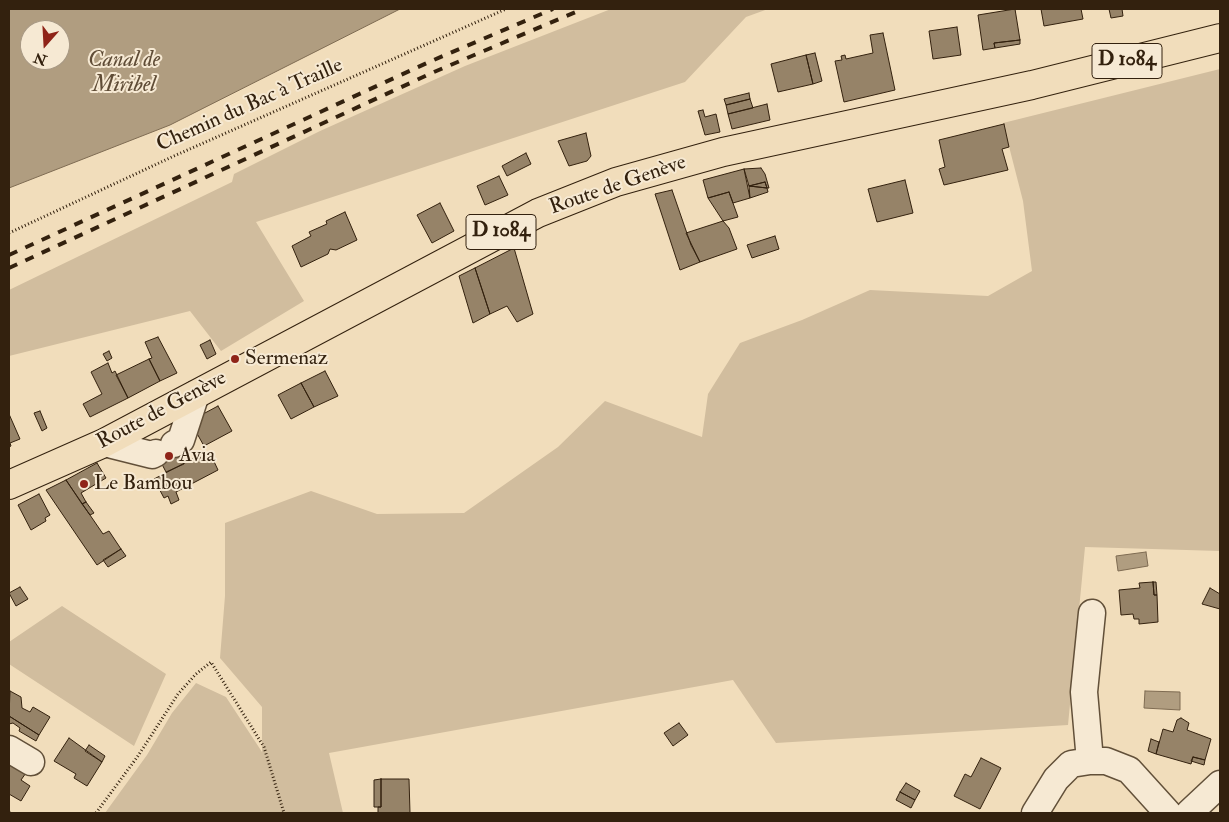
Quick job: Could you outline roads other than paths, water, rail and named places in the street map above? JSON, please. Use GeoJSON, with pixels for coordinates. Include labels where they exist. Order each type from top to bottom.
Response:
{"type":"FeatureCollection","features":[{"type":"Feature","properties":{"kind":"main road","name":"Route de Genève"},"geometry":{"type":"LineString","coordinates":[[12,479],[104,443],[538,213],[616,182],[723,152],[1032,85],[1220,38]]}},
{"type":"Feature","properties":{"kind":"street"},"geometry":{"type":"LineString","coordinates":[[104,443],[152,455],[165,449],[180,440],[196,394]]}},
{"type":"Feature","properties":{"kind":"street"},"geometry":{"type":"LineString","coordinates":[[1090,761],[1084,692],[1092,613]]}},
{"type":"Feature","properties":{"kind":"street"},"geometry":{"type":"LineString","coordinates":[[9,749],[31,762]]}},
{"type":"Feature","properties":{"kind":"street"},"geometry":{"type":"LineString","coordinates":[[1035,813],[1056,779],[1071,764],[1090,761],[1106,761],[1129,770],[1168,813]]}},
{"type":"Feature","properties":{"kind":"street"},"geometry":{"type":"LineString","coordinates":[[1189,813],[1220,784]]}},
{"type":"Feature","properties":{"kind":"water","name":"Canal de Miribel"},"geometry":{"type":"Polygon","coordinates":[[[9,9],[400,9],[170,125],[9,188],[9,9]]]}},
{"type":"Feature","properties":{"kind":"water"},"geometry":{"type":"Polygon","coordinates":[[[1146,552],[1148,566],[1118,571],[1116,556],[1146,552]]]}},
{"type":"Feature","properties":{"kind":"water"},"geometry":{"type":"Polygon","coordinates":[[[1145,691],[1180,692],[1180,710],[1144,708],[1145,691]]]}},
{"type":"Feature","properties":{"kind":"railway"},"geometry":{"type":"LineString","coordinates":[[9,255],[429,62],[553,9]]}},
{"type":"Feature","properties":{"kind":"railway"},"geometry":{"type":"LineString","coordinates":[[9,268],[434,72],[583,9]]}},
{"type":"Feature","properties":{"kind":"place","name":"Sermenaz"},"geometry":{"type":"Point","coordinates":[235,359]}},
{"type":"Feature","properties":{"kind":"place","name":"Avia"},"geometry":{"type":"Point","coordinates":[169,456]}},
{"type":"Feature","properties":{"kind":"place","name":"Le Bambou"},"geometry":{"type":"Point","coordinates":[84,484]}}]}
